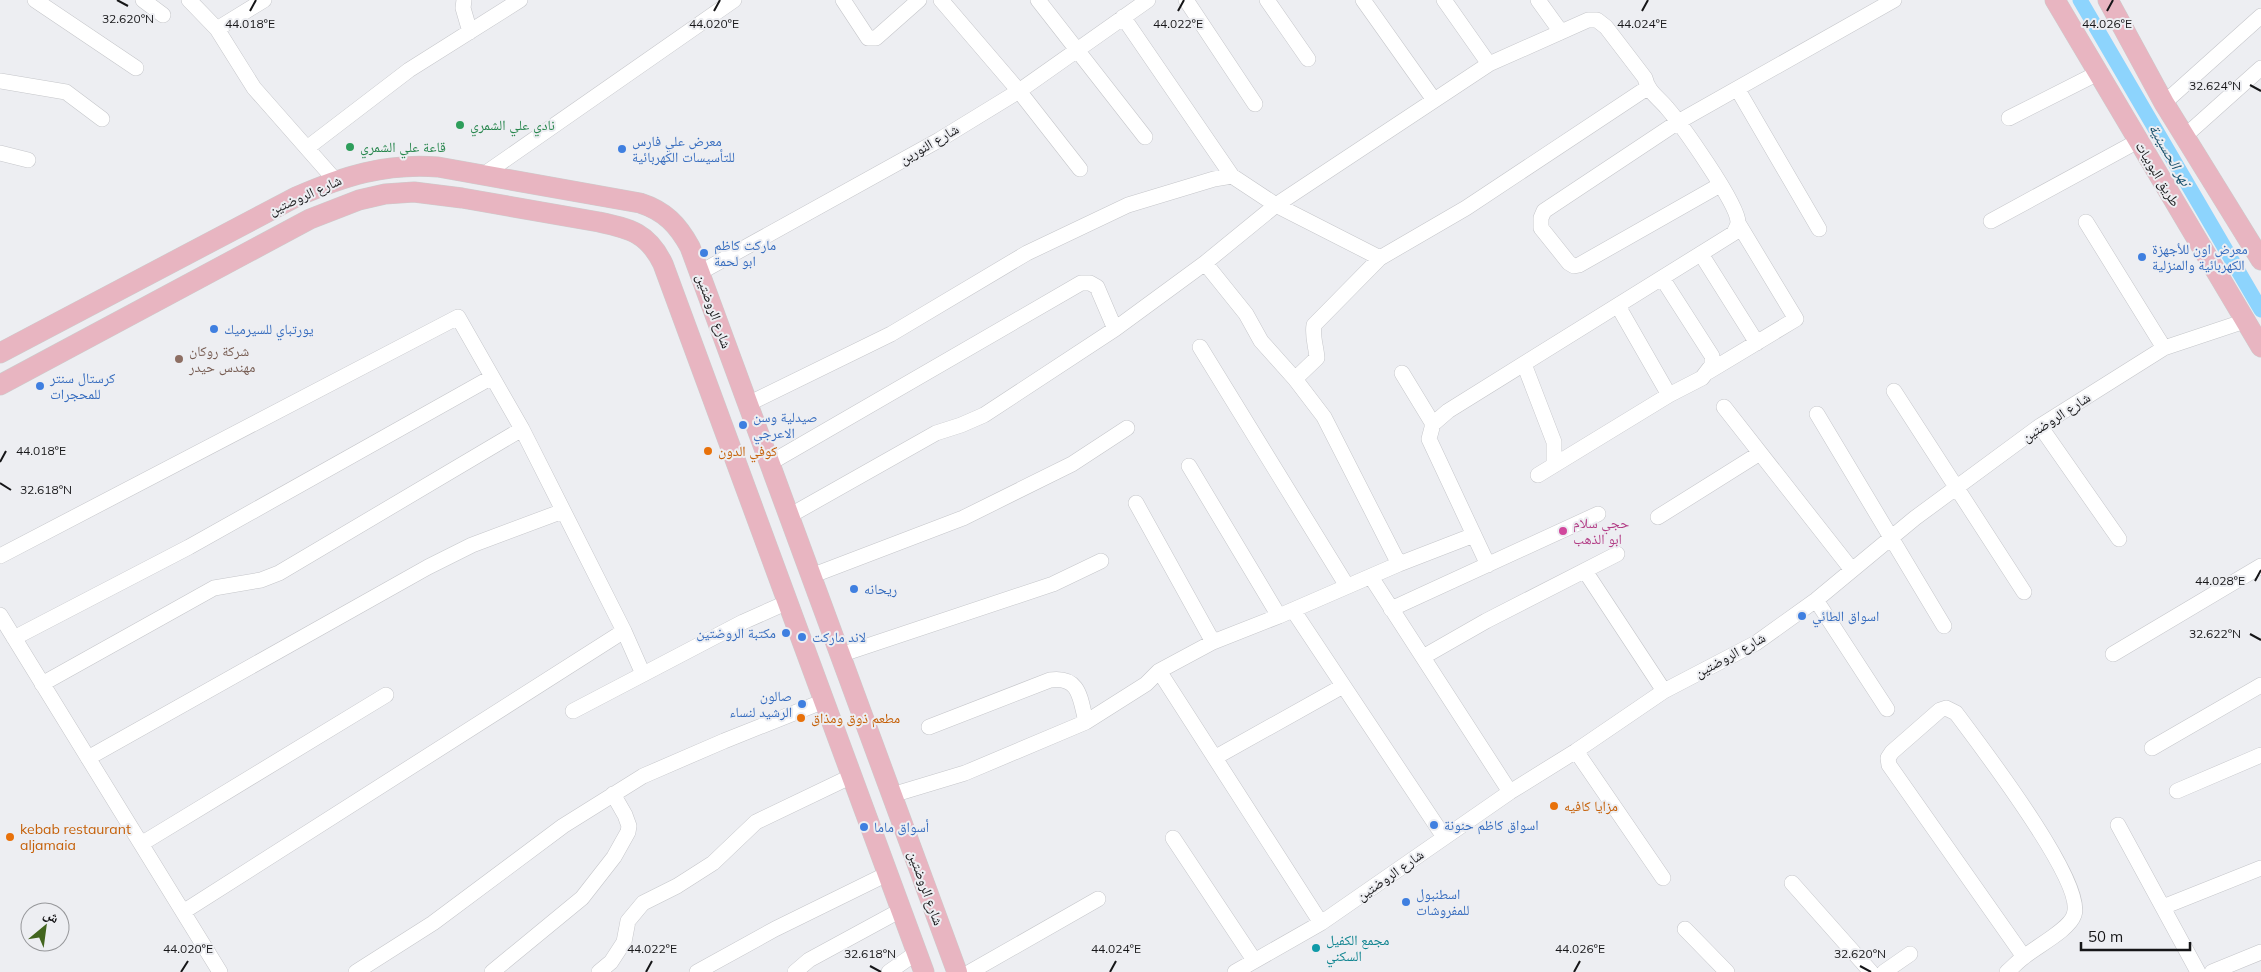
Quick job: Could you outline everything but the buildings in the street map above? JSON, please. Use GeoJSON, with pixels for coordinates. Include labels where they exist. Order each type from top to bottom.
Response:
{"type":"FeatureCollection","features":[{"type":"Feature","properties":{"kind":"main road","name":"طريق البوبيات"},"geometry":{"type":"LineString","coordinates":[[2055,0],[2261,348]]}},
{"type":"Feature","properties":{"kind":"main road"},"geometry":{"type":"LineString","coordinates":[[2116,4],[2164,103],[2261,260]]}},
{"type":"Feature","properties":{"kind":"main road","name":"شارع الروضتين"},"geometry":{"type":"LineString","coordinates":[[0,353],[263,213],[335,180],[371,170],[404,166],[438,167],[649,206],[671,219],[690,247],[956,972]]}},
{"type":"Feature","properties":{"kind":"main road","name":"شارع الروضتين"},"geometry":{"type":"LineString","coordinates":[[0,385],[310,220],[359,200],[401,192],[435,194],[617,226],[634,231],[648,240],[663,264],[924,972]]}},
{"type":"Feature","properties":{"kind":"street"},"geometry":{"type":"LineString","coordinates":[[35,0],[136,68]]}},
{"type":"Feature","properties":{"kind":"street"},"geometry":{"type":"LineString","coordinates":[[143,0],[163,15]]}},
{"type":"Feature","properties":{"kind":"street"},"geometry":{"type":"LineString","coordinates":[[189,0],[217,29],[254,88],[335,180]]}},
{"type":"Feature","properties":{"kind":"street"},"geometry":{"type":"LineString","coordinates":[[217,29],[264,0]]}},
{"type":"Feature","properties":{"kind":"street"},"geometry":{"type":"LineString","coordinates":[[464,0],[463,8],[470,32]]}},
{"type":"Feature","properties":{"kind":"street"},"geometry":{"type":"LineString","coordinates":[[307,148],[409,70],[520,0]]}},
{"type":"Feature","properties":{"kind":"street"},"geometry":{"type":"LineString","coordinates":[[483,175],[734,0]]}},
{"type":"Feature","properties":{"kind":"street"},"geometry":{"type":"LineString","coordinates":[[843,0],[868,38],[876,38],[919,0]]}},
{"type":"Feature","properties":{"kind":"street"},"geometry":{"type":"LineString","coordinates":[[941,0],[1019,92],[1080,169]]}},
{"type":"Feature","properties":{"kind":"street"},"geometry":{"type":"LineString","coordinates":[[1038,0],[1145,138]]}},
{"type":"Feature","properties":{"kind":"street","name":"شارع النورين"},"geometry":{"type":"LineString","coordinates":[[699,272],[939,140],[1019,92],[1076,51],[1126,10],[1148,0]]}},
{"type":"Feature","properties":{"kind":"street"},"geometry":{"type":"LineString","coordinates":[[1186,0],[1255,104]]}},
{"type":"Feature","properties":{"kind":"street"},"geometry":{"type":"LineString","coordinates":[[1267,0],[1308,59]]}},
{"type":"Feature","properties":{"kind":"street"},"geometry":{"type":"LineString","coordinates":[[1364,0],[1434,100]]}},
{"type":"Feature","properties":{"kind":"street"},"geometry":{"type":"LineString","coordinates":[[1444,0],[1489,64]]}},
{"type":"Feature","properties":{"kind":"street"},"geometry":{"type":"LineString","coordinates":[[1538,0],[1561,32]]}},
{"type":"Feature","properties":{"kind":"street"},"geometry":{"type":"LineString","coordinates":[[1720,185],[1579,265],[1574,266],[1568,263],[1541,228],[1541,218],[1544,211],[1678,122],[1738,90],[1894,0]]}},
{"type":"Feature","properties":{"kind":"street"},"geometry":{"type":"LineString","coordinates":[[1126,10],[1232,176],[1276,205],[1380,258]]}},
{"type":"Feature","properties":{"kind":"street"},"geometry":{"type":"LineString","coordinates":[[2164,103],[2261,16]]}},
{"type":"Feature","properties":{"kind":"street"},"geometry":{"type":"LineString","coordinates":[[789,516],[936,433],[984,415],[1115,329],[1205,262],[1276,205],[1489,64],[1588,20],[1597,20],[1606,27],[1645,78],[1647,88],[1678,122],[1732,203],[1738,223],[1796,319],[1708,372],[1702,378],[1668,395],[1538,475]]}},
{"type":"Feature","properties":{"kind":"street"},"geometry":{"type":"LineString","coordinates":[[2185,136],[2261,68]]}},
{"type":"Feature","properties":{"kind":"street"},"geometry":{"type":"LineString","coordinates":[[2009,118],[2098,73]]}},
{"type":"Feature","properties":{"kind":"street"},"geometry":{"type":"LineString","coordinates":[[0,81],[66,92],[102,119]]}},
{"type":"Feature","properties":{"kind":"street"},"geometry":{"type":"LineString","coordinates":[[1295,379],[1314,363],[1317,358],[1316,345],[1312,334],[1314,325],[1380,258],[1466,208],[1647,88]]}},
{"type":"Feature","properties":{"kind":"street"},"geometry":{"type":"LineString","coordinates":[[1738,90],[1819,229]]}},
{"type":"Feature","properties":{"kind":"street"},"geometry":{"type":"LineString","coordinates":[[1991,221],[2138,141]]}},
{"type":"Feature","properties":{"kind":"street"},"geometry":{"type":"LineString","coordinates":[[0,153],[28,160]]}},
{"type":"Feature","properties":{"kind":"street"},"geometry":{"type":"LineString","coordinates":[[748,404],[891,334],[1027,253],[1128,205],[1214,179],[1232,176]]}},
{"type":"Feature","properties":{"kind":"street"},"geometry":{"type":"LineString","coordinates":[[2086,222],[2164,348]]}},
{"type":"Feature","properties":{"kind":"street"},"geometry":{"type":"LineString","coordinates":[[1488,565],[1429,439],[1433,424],[1448,411],[1734,233],[1738,223]]}},
{"type":"Feature","properties":{"kind":"street"},"geometry":{"type":"LineString","coordinates":[[1701,254],[1757,343]]}},
{"type":"Feature","properties":{"kind":"street"},"geometry":{"type":"LineString","coordinates":[[1205,262],[1246,314],[1261,341],[1295,379],[1324,417],[1399,564]]}},
{"type":"Feature","properties":{"kind":"street"},"geometry":{"type":"LineString","coordinates":[[1662,278],[1712,356],[1712,365],[1708,372]]}},
{"type":"Feature","properties":{"kind":"street"},"geometry":{"type":"LineString","coordinates":[[770,463],[1081,283],[1090,283],[1097,287],[1115,329]]}},
{"type":"Feature","properties":{"kind":"street"},"geometry":{"type":"LineString","coordinates":[[1618,306],[1668,395]]}},
{"type":"Feature","properties":{"kind":"street"},"geometry":{"type":"LineString","coordinates":[[0,556],[458,317],[522,429],[562,512],[624,631],[643,674]]}},
{"type":"Feature","properties":{"kind":"street","name":"شارع الروضتين"},"geometry":{"type":"LineString","coordinates":[[1235,972],[1321,923],[1510,792],[1576,751],[1664,691],[1756,643],[1816,600],[1891,536],[1956,486],[2040,426],[2164,348],[2245,321]]}},
{"type":"Feature","properties":{"kind":"street"},"geometry":{"type":"LineString","coordinates":[[1200,347],[1347,586]]}},
{"type":"Feature","properties":{"kind":"street"},"geometry":{"type":"LineString","coordinates":[[1524,364],[1554,442],[1554,465]]}},
{"type":"Feature","properties":{"kind":"street"},"geometry":{"type":"LineString","coordinates":[[1402,373],[1433,424]]}},
{"type":"Feature","properties":{"kind":"street"},"geometry":{"type":"LineString","coordinates":[[14,638],[189,547],[492,377]]}},
{"type":"Feature","properties":{"kind":"street"},"geometry":{"type":"LineString","coordinates":[[1894,391],[2024,592]]}},
{"type":"Feature","properties":{"kind":"street"},"geometry":{"type":"LineString","coordinates":[[1724,407],[1852,570]]}},
{"type":"Feature","properties":{"kind":"street"},"geometry":{"type":"LineString","coordinates":[[1816,414],[1944,626]]}},
{"type":"Feature","properties":{"kind":"street"},"geometry":{"type":"LineString","coordinates":[[2040,426],[2119,539]]}},
{"type":"Feature","properties":{"kind":"street"},"geometry":{"type":"LineString","coordinates":[[811,576],[963,518],[1072,464],[1126,428]]}},
{"type":"Feature","properties":{"kind":"street"},"geometry":{"type":"LineString","coordinates":[[42,684],[214,588],[261,580],[279,573],[522,429]]}},
{"type":"Feature","properties":{"kind":"street"},"geometry":{"type":"LineString","coordinates":[[1658,517],[1760,453]]}},
{"type":"Feature","properties":{"kind":"street"},"geometry":{"type":"LineString","coordinates":[[1189,466],[1286,613],[1343,686],[1444,838]]}},
{"type":"Feature","properties":{"kind":"street"},"geometry":{"type":"LineString","coordinates":[[1136,503],[1213,642]]}},
{"type":"Feature","properties":{"kind":"street"},"geometry":{"type":"LineString","coordinates":[[88,758],[428,567],[472,545],[562,512]]}},
{"type":"Feature","properties":{"kind":"street"},"geometry":{"type":"LineString","coordinates":[[1391,609],[1598,514]]}},
{"type":"Feature","properties":{"kind":"street"},"geometry":{"type":"LineString","coordinates":[[892,795],[965,773],[1086,722],[1146,684],[1159,670],[1213,642],[1399,564],[1474,535]]}},
{"type":"Feature","properties":{"kind":"street"},"geometry":{"type":"LineString","coordinates":[[1423,657],[1486,621],[1617,554]]}},
{"type":"Feature","properties":{"kind":"street"},"geometry":{"type":"LineString","coordinates":[[840,655],[1053,584],[1101,561]]}},
{"type":"Feature","properties":{"kind":"street"},"geometry":{"type":"LineString","coordinates":[[2113,654],[2261,566]]}},
{"type":"Feature","properties":{"kind":"street"},"geometry":{"type":"LineString","coordinates":[[1585,571],[1664,691]]}},
{"type":"Feature","properties":{"kind":"street"},"geometry":{"type":"LineString","coordinates":[[1371,577],[1510,792]]}},
{"type":"Feature","properties":{"kind":"street"},"geometry":{"type":"LineString","coordinates":[[1816,600],[1887,709]]}},
{"type":"Feature","properties":{"kind":"street"},"geometry":{"type":"LineString","coordinates":[[573,711],[742,622],[788,602]]}},
{"type":"Feature","properties":{"kind":"street"},"geometry":{"type":"LineString","coordinates":[[0,615],[220,972]]}},
{"type":"Feature","properties":{"kind":"street"},"geometry":{"type":"LineString","coordinates":[[183,912],[624,631]]}},
{"type":"Feature","properties":{"kind":"street"},"geometry":{"type":"LineString","coordinates":[[1159,670],[1321,923]]}},
{"type":"Feature","properties":{"kind":"street"},"geometry":{"type":"LineString","coordinates":[[930,727],[1050,680],[1061,678],[1072,683],[1078,691],[1086,722]]}},
{"type":"Feature","properties":{"kind":"street"},"geometry":{"type":"LineString","coordinates":[[2152,748],[2261,685]]}},
{"type":"Feature","properties":{"kind":"street"},"geometry":{"type":"LineString","coordinates":[[1216,758],[1343,686]]}},
{"type":"Feature","properties":{"kind":"street"},"geometry":{"type":"LineString","coordinates":[[141,844],[386,695]]}},
{"type":"Feature","properties":{"kind":"street"},"geometry":{"type":"LineString","coordinates":[[356,972],[433,923],[563,826],[643,776],[824,701]]}},
{"type":"Feature","properties":{"kind":"street"},"geometry":{"type":"LineString","coordinates":[[2007,972],[2069,923],[2076,910],[2074,899],[2052,853],[2025,808],[1956,713],[1946,708],[1940,710],[1892,752],[1888,758],[1889,765],[2024,957]]}},
{"type":"Feature","properties":{"kind":"street"},"geometry":{"type":"LineString","coordinates":[[1576,751],[1663,878]]}},
{"type":"Feature","properties":{"kind":"street"},"geometry":{"type":"LineString","coordinates":[[2177,791],[2261,755]]}},
{"type":"Feature","properties":{"kind":"street"},"geometry":{"type":"LineString","coordinates":[[599,972],[611,962],[624,942],[628,921],[643,903],[677,886],[714,863],[756,822],[852,776]]}},
{"type":"Feature","properties":{"kind":"street"},"geometry":{"type":"LineString","coordinates":[[492,972],[582,898],[614,857],[628,832],[629,826],[613,794]]}},
{"type":"Feature","properties":{"kind":"street"},"geometry":{"type":"LineString","coordinates":[[2118,825],[2198,972]]}},
{"type":"Feature","properties":{"kind":"street"},"geometry":{"type":"LineString","coordinates":[[1173,838],[1254,960]]}},
{"type":"Feature","properties":{"kind":"street"},"geometry":{"type":"LineString","coordinates":[[2163,907],[2261,868]]}},
{"type":"Feature","properties":{"kind":"street"},"geometry":{"type":"LineString","coordinates":[[697,972],[775,929],[887,874]]}},
{"type":"Feature","properties":{"kind":"street"},"geometry":{"type":"LineString","coordinates":[[1792,882],[1871,972]]}},
{"type":"Feature","properties":{"kind":"street"},"geometry":{"type":"LineString","coordinates":[[970,972],[1098,899]]}},
{"type":"Feature","properties":{"kind":"street"},"geometry":{"type":"LineString","coordinates":[[795,972],[808,960],[901,910]]}},
{"type":"Feature","properties":{"kind":"street"},"geometry":{"type":"LineString","coordinates":[[1685,929],[1727,972]]}},
{"type":"Feature","properties":{"kind":"street"},"geometry":{"type":"LineString","coordinates":[[889,972],[916,952]]}},
{"type":"Feature","properties":{"kind":"street"},"geometry":{"type":"LineString","coordinates":[[2212,972],[2261,952]]}},
{"type":"Feature","properties":{"kind":"street"},"geometry":{"type":"LineString","coordinates":[[1884,972],[1910,954]]}},
{"type":"Feature","properties":{"kind":"waterway","name":"نهر الحسينية"},"geometry":{"type":"LineString","coordinates":[[2080,0],[2261,310]]}},
{"type":"Feature","properties":{"kind":"place","name":"نادي علي الشمري"},"geometry":{"type":"Point","coordinates":[460,125]}},
{"type":"Feature","properties":{"kind":"place","name":"قاعة علي الشمري"},"geometry":{"type":"Point","coordinates":[350,147]}},
{"type":"Feature","properties":{"kind":"place","name":"معرض علي فارس للتأسيسات الكهربائية"},"geometry":{"type":"Point","coordinates":[622,149]}},
{"type":"Feature","properties":{"kind":"place","name":"ماركت كاظم ابو لحمة"},"geometry":{"type":"Point","coordinates":[704,253]}},
{"type":"Feature","properties":{"kind":"place","name":"معرض اون للأجهزة الكهربائية والمنزلية"},"geometry":{"type":"Point","coordinates":[2142,257]}},
{"type":"Feature","properties":{"kind":"place","name":"يورتباي للسيرميك"},"geometry":{"type":"Point","coordinates":[214,329]}},
{"type":"Feature","properties":{"kind":"place","name":"شركة روكان مهندس حيدر"},"geometry":{"type":"Point","coordinates":[179,359]}},
{"type":"Feature","properties":{"kind":"place","name":"كرستال سنتر للمحجرات"},"geometry":{"type":"Point","coordinates":[40,386]}},
{"type":"Feature","properties":{"kind":"place","name":"صيدلية وسن الاعرجي"},"geometry":{"type":"Point","coordinates":[743,425]}},
{"type":"Feature","properties":{"kind":"place","name":"كوفي الدون"},"geometry":{"type":"Point","coordinates":[708,451]}},
{"type":"Feature","properties":{"kind":"place","name":"حجي سلام ابو الذهب"},"geometry":{"type":"Point","coordinates":[1563,531]}},
{"type":"Feature","properties":{"kind":"place","name":"ريحانه"},"geometry":{"type":"Point","coordinates":[854,589]}},
{"type":"Feature","properties":{"kind":"place","name":"اسواق الطائي"},"geometry":{"type":"Point","coordinates":[1802,616]}},
{"type":"Feature","properties":{"kind":"place","name":"مكتبة الروضتين"},"geometry":{"type":"Point","coordinates":[786,633]}},
{"type":"Feature","properties":{"kind":"place","name":"لاند ماركت"},"geometry":{"type":"Point","coordinates":[802,637]}},
{"type":"Feature","properties":{"kind":"place","name":"صالون الرشيد لنساء"},"geometry":{"type":"Point","coordinates":[802,704]}},
{"type":"Feature","properties":{"kind":"place","name":"مطعم ذوق ومذاق"},"geometry":{"type":"Point","coordinates":[801,718]}},
{"type":"Feature","properties":{"kind":"place","name":"مزايا كافيه"},"geometry":{"type":"Point","coordinates":[1554,806]}},
{"type":"Feature","properties":{"kind":"place","name":"اسواق كاظم حنونة"},"geometry":{"type":"Point","coordinates":[1434,825]}},
{"type":"Feature","properties":{"kind":"place","name":"أسواق ماما"},"geometry":{"type":"Point","coordinates":[864,827]}},
{"type":"Feature","properties":{"kind":"place","name":"kebab restaurant aljamaia"},"geometry":{"type":"Point","coordinates":[10,837]}},
{"type":"Feature","properties":{"kind":"place","name":"اسطنبول للمفروشات"},"geometry":{"type":"Point","coordinates":[1406,902]}},
{"type":"Feature","properties":{"kind":"place","name":"مجمع الكفيل السكني"},"geometry":{"type":"Point","coordinates":[1316,948]}}]}
